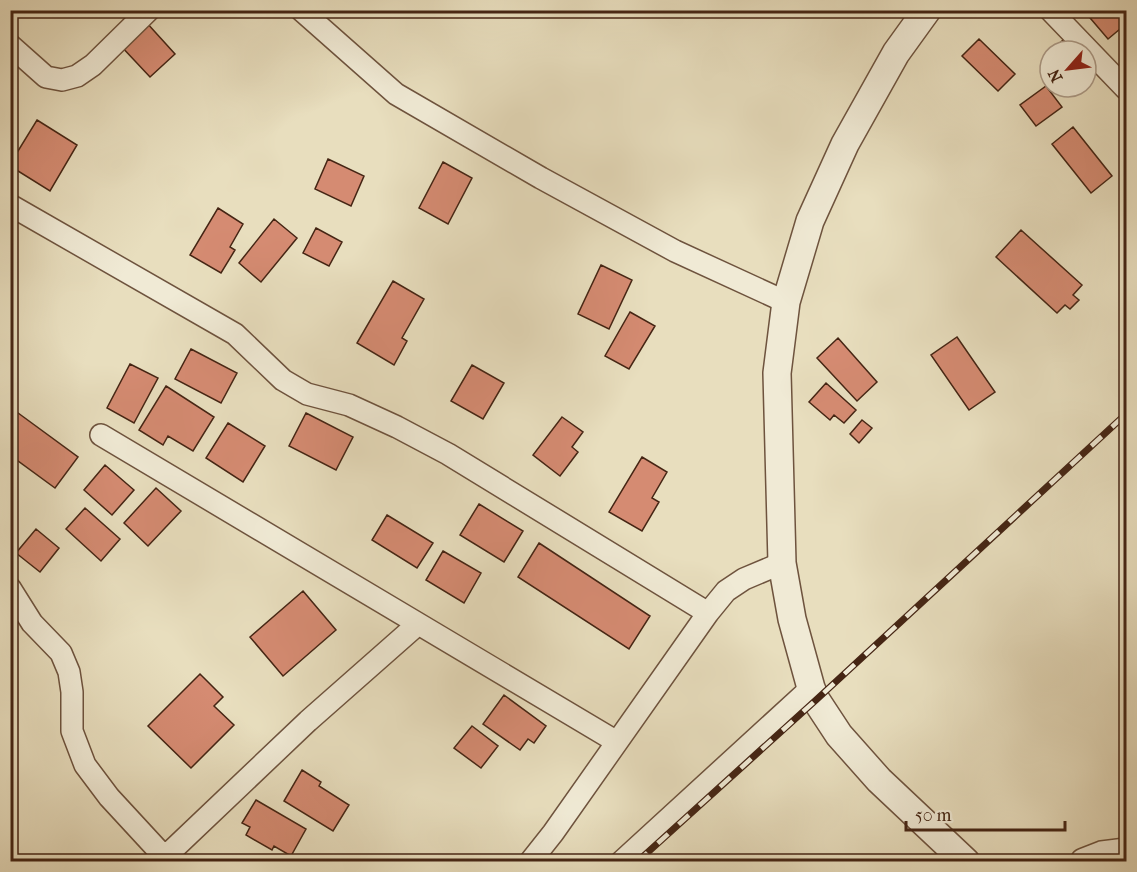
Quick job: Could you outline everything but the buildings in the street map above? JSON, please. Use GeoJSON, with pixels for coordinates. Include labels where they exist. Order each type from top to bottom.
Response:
{"type":"FeatureCollection","features":[{"type":"Feature","properties":{"kind":"street"},"geometry":{"type":"LineString","coordinates":[[10,45],[46,77],[62,80],[77,76],[93,65],[149,10]]}},
{"type":"Feature","properties":{"kind":"street"},"geometry":{"type":"LineString","coordinates":[[301,10],[396,94],[541,178],[675,251],[786,302]]}},
{"type":"Feature","properties":{"kind":"street"},"geometry":{"type":"LineString","coordinates":[[927,10],[896,53],[845,144],[810,221],[786,302],[777,373],[782,563],[792,620],[816,700],[839,735],[872,773],[966,861]]}},
{"type":"Feature","properties":{"kind":"street"},"geometry":{"type":"LineString","coordinates":[[1050,10],[1126,89]]}},
{"type":"Feature","properties":{"kind":"street"},"geometry":{"type":"LineString","coordinates":[[10,205],[235,334],[283,380],[307,394],[349,405],[448,454],[708,613]]}},
{"type":"Feature","properties":{"kind":"street"},"geometry":{"type":"LineString","coordinates":[[101,435],[617,742]]}},
{"type":"Feature","properties":{"kind":"street"},"geometry":{"type":"LineString","coordinates":[[530,861],[553,833],[708,613],[726,591],[744,579],[782,563]]}},
{"type":"Feature","properties":{"kind":"street"},"geometry":{"type":"LineString","coordinates":[[10,588],[32,623],[61,653],[69,672],[72,692],[72,731],[85,765],[110,797],[167,859],[308,721],[418,624]]}},
{"type":"Feature","properties":{"kind":"street"},"geometry":{"type":"LineString","coordinates":[[621,861],[811,688]]}},
{"type":"Feature","properties":{"kind":"street"},"geometry":{"type":"LineString","coordinates":[[1084,861],[1102,855],[1126,852]]}},
{"type":"Feature","properties":{"kind":"railway"},"geometry":{"type":"LineString","coordinates":[[637,862],[1126,414]]}}]}
